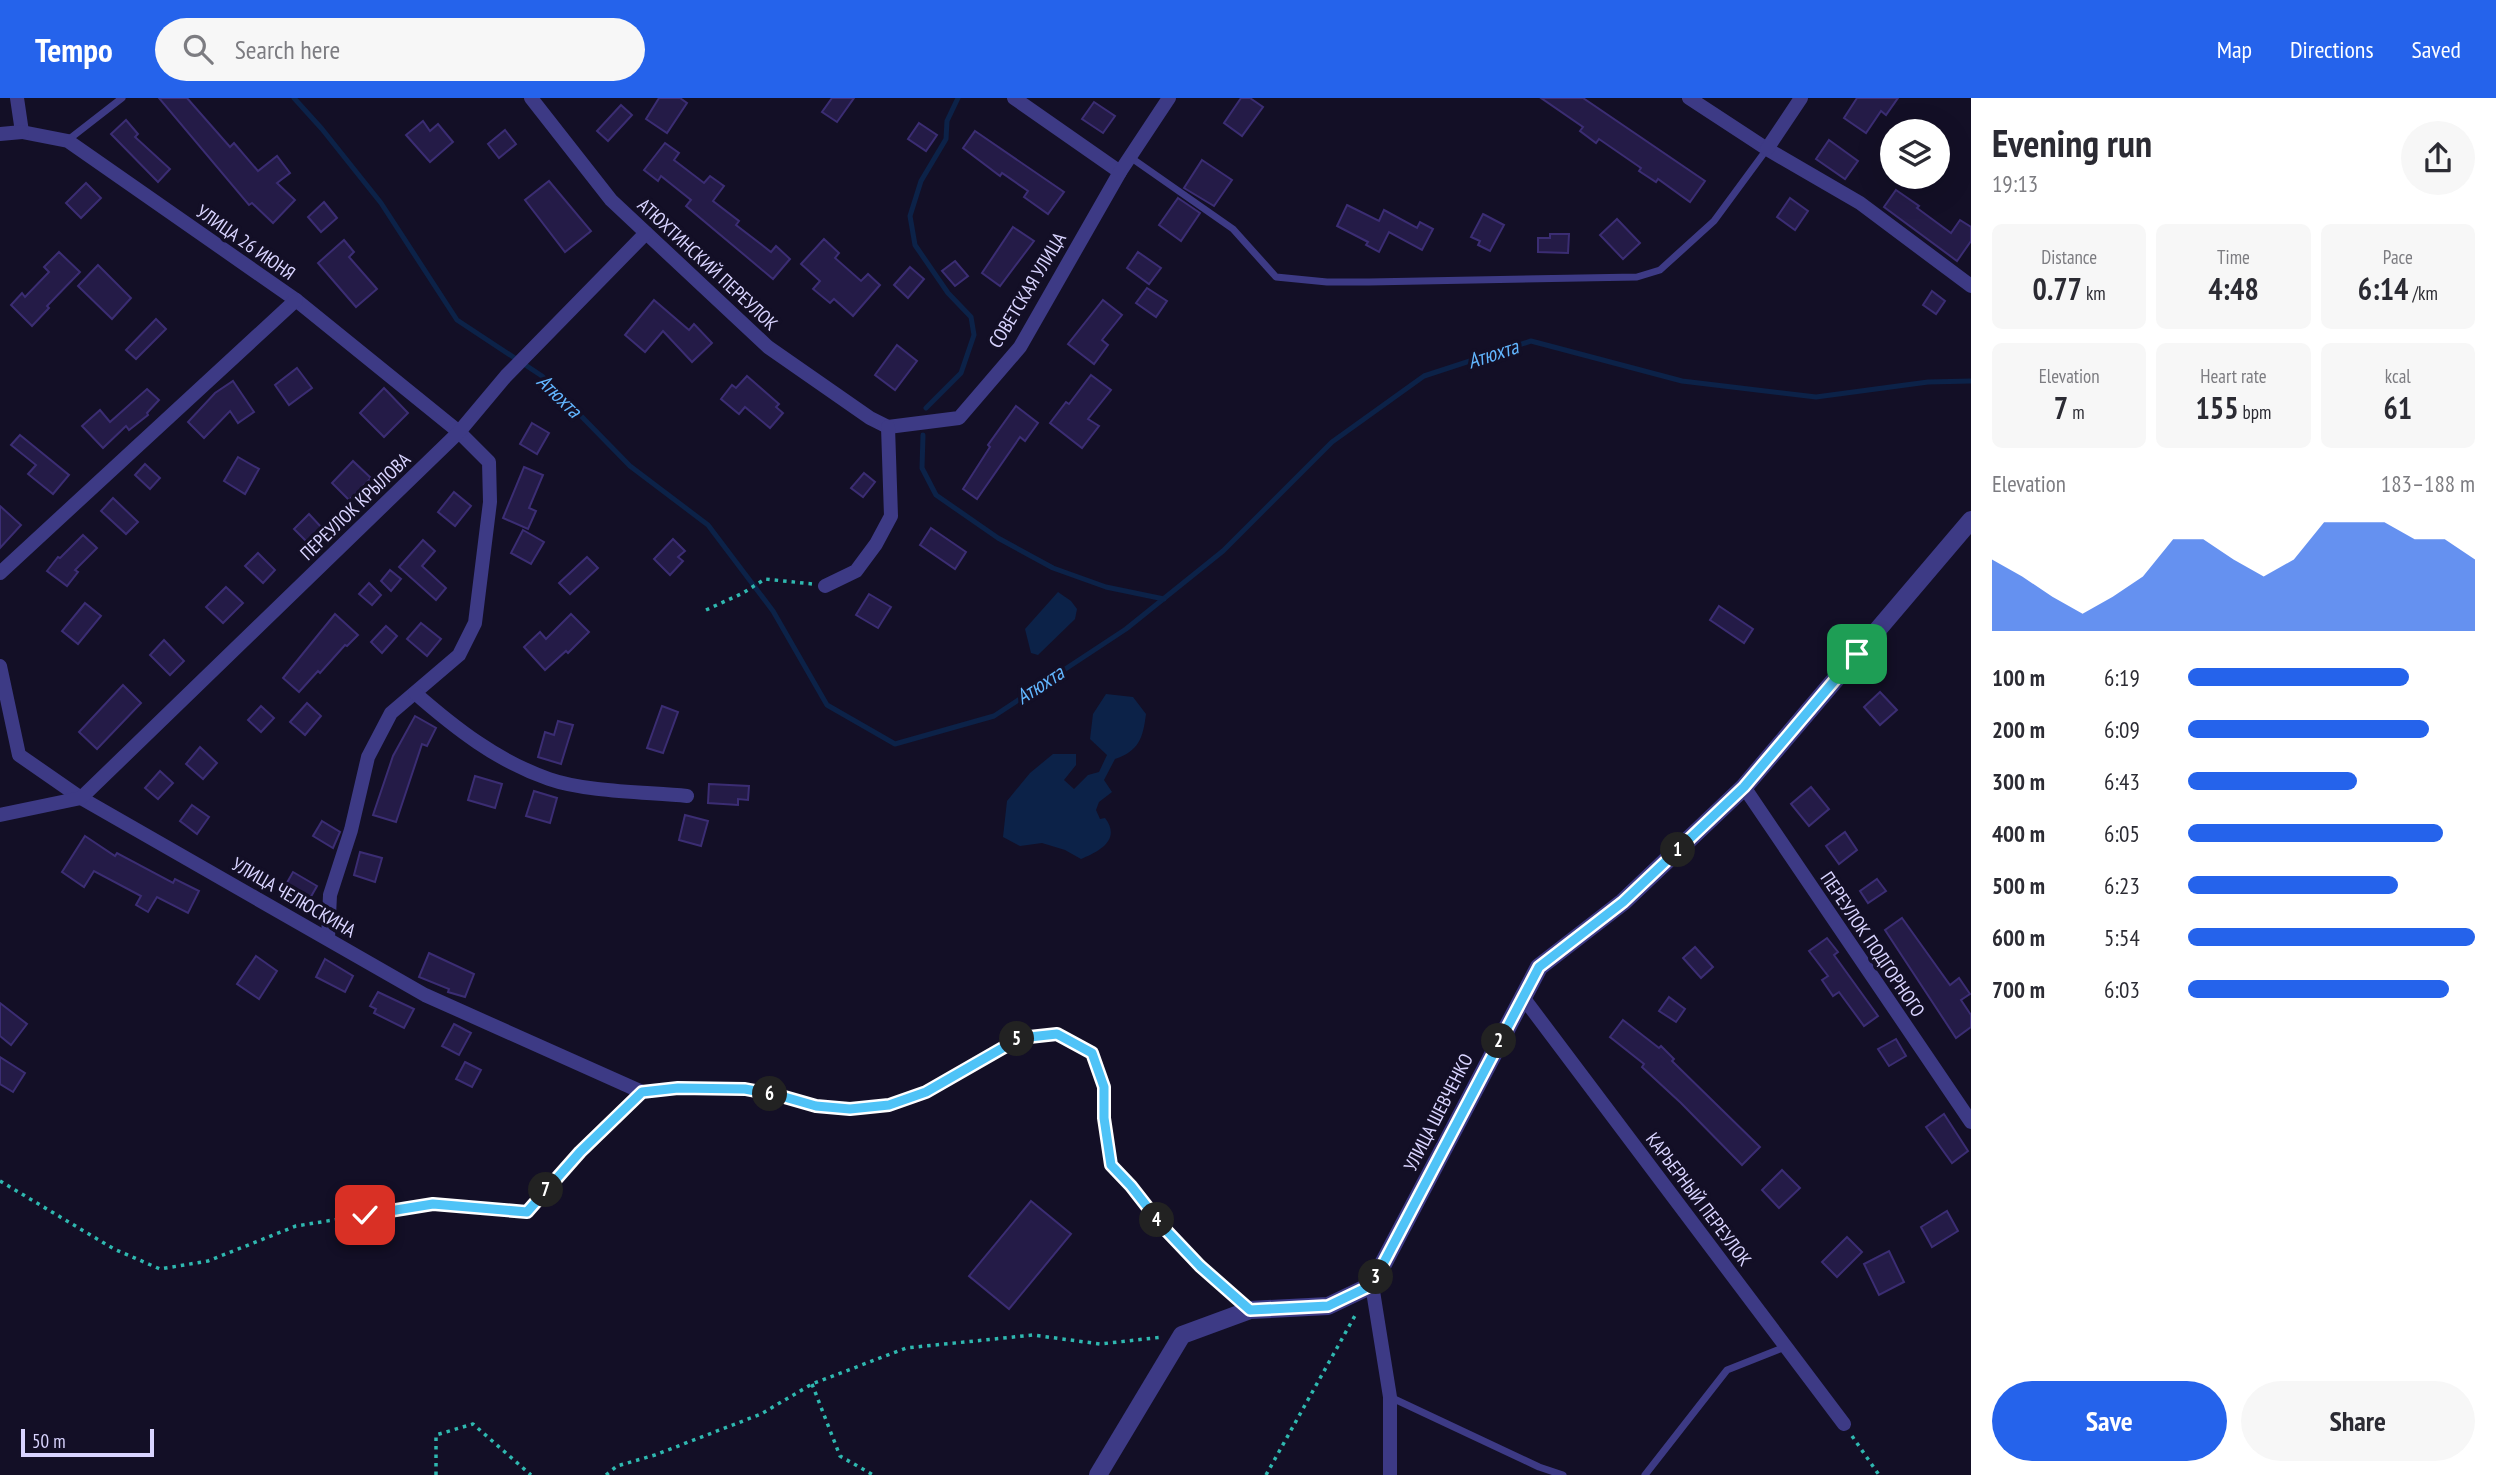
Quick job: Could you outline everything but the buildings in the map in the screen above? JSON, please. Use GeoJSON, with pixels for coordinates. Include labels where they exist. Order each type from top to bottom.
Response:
{"type":"FeatureCollection","features":[{"type":"Feature","properties":{"kind":"street"},"geometry":{"type":"LineString","coordinates":[[17,98],[22,132]]}},
{"type":"Feature","properties":{"kind":"street","name":"АТЮХТИНСКИЙ ПЕРЕУЛОК"},"geometry":{"type":"LineString","coordinates":[[531,98],[611,200],[768,347],[870,418],[888,427]]}},
{"type":"Feature","properties":{"kind":"street"},"geometry":{"type":"LineString","coordinates":[[1014,98],[1120,172]]}},
{"type":"Feature","properties":{"kind":"street","name":"СОВЕТСКАЯ УЛИЦА"},"geometry":{"type":"LineString","coordinates":[[888,427],[959,418],[1020,347],[1120,172],[1169,98]]}},
{"type":"Feature","properties":{"kind":"street"},"geometry":{"type":"LineString","coordinates":[[1689,98],[1767,149],[1860,203],[1971,286]]}},
{"type":"Feature","properties":{"kind":"street"},"geometry":{"type":"LineString","coordinates":[[1767,149],[1801,98]]}},
{"type":"Feature","properties":{"kind":"street","name":"УЛИЦА 26 ИЮНЯ"},"geometry":{"type":"LineString","coordinates":[[0,134],[22,132],[68,141],[296,300],[459,432],[489,462],[490,502],[475,623],[459,655],[391,713],[368,757],[351,830],[330,895],[328,938]]}},
{"type":"Feature","properties":{"kind":"street","name":"ПЕРЕУЛОК КРЫЛОВА"},"geometry":{"type":"LineString","coordinates":[[81,798],[459,432],[531,349],[646,233]]}},
{"type":"Feature","properties":{"kind":"street"},"geometry":{"type":"LineString","coordinates":[[0,573],[296,300]]}},
{"type":"Feature","properties":{"kind":"street"},"geometry":{"type":"LineString","coordinates":[[825,586],[856,571],[876,544],[891,516],[888,427]]}},
{"type":"Feature","properties":{"kind":"street","name":"УЛИЦА ШЕВЧЕНКО"},"geometry":{"type":"LineString","coordinates":[[1372,1285],[1539,967],[1623,902],[1744,787],[1971,520]]}},
{"type":"Feature","properties":{"kind":"street","name":"УЛИЦА ЧЕЛЮСКИНА"},"geometry":{"type":"LineString","coordinates":[[0,666],[19,755],[81,798],[425,995],[642,1092]]}},
{"type":"Feature","properties":{"kind":"street"},"geometry":{"type":"LineString","coordinates":[[415,693],[458,731],[509,761],[550,780],[598,788],[687,796]]}},
{"type":"Feature","properties":{"kind":"street","name":"ПЕРЕУЛОК ПОДГОРНОГО"},"geometry":{"type":"LineString","coordinates":[[1744,787],[1971,1122]]}},
{"type":"Feature","properties":{"kind":"street"},"geometry":{"type":"LineString","coordinates":[[0,815],[81,798]]}},
{"type":"Feature","properties":{"kind":"street","name":"КАРЬЕРНЫЙ ПЕРЕУЛОК"},"geometry":{"type":"LineString","coordinates":[[1522,996],[1844,1424]]}},
{"type":"Feature","properties":{"kind":"street"},"geometry":{"type":"LineString","coordinates":[[1098,1475],[1182,1335],[1250,1310],[1328,1306],[1372,1285],[1390,1397],[1390,1475]]}},
{"type":"Feature","properties":{"kind":"lane"},"geometry":{"type":"LineString","coordinates":[[68,141],[122,98]]}},
{"type":"Feature","properties":{"kind":"lane"},"geometry":{"type":"LineString","coordinates":[[1130,158],[1233,229],[1276,277],[1359,282],[1637,277],[1660,270],[1714,221],[1767,149]]}},
{"type":"Feature","properties":{"kind":"lane"},"geometry":{"type":"LineString","coordinates":[[1646,1475],[1727,1370],[1786,1347]]}},
{"type":"Feature","properties":{"kind":"lane"},"geometry":{"type":"LineString","coordinates":[[1390,1397],[1539,1467],[1563,1475]]}},
{"type":"Feature","properties":{"kind":"path"},"geometry":{"type":"LineString","coordinates":[[706,610],[743,593],[765,579],[825,586]]}},
{"type":"Feature","properties":{"kind":"path"},"geometry":{"type":"LineString","coordinates":[[0,1181],[114,1249],[160,1269],[208,1261],[296,1226],[433,1204],[527,1212],[580,1152],[642,1092],[678,1088],[745,1089],[816,1106],[850,1109],[889,1105],[926,1092],[1020,1038],[1057,1034],[1092,1053],[1104,1087],[1104,1118],[1111,1165],[1200,1266],[1250,1310]]}},
{"type":"Feature","properties":{"kind":"path"},"geometry":{"type":"LineString","coordinates":[[1266,1475],[1372,1285]]}},
{"type":"Feature","properties":{"kind":"path"},"geometry":{"type":"LineString","coordinates":[[606,1475],[617,1466],[655,1455],[761,1414],[812,1384],[905,1348],[1033,1335],[1100,1344],[1182,1335]]}},
{"type":"Feature","properties":{"kind":"path"},"geometry":{"type":"LineString","coordinates":[[812,1384],[840,1456],[873,1475]]}},
{"type":"Feature","properties":{"kind":"path"},"geometry":{"type":"LineString","coordinates":[[436,1475],[436,1435],[473,1424],[531,1475]]}},
{"type":"Feature","properties":{"kind":"path"},"geometry":{"type":"LineString","coordinates":[[1844,1424],[1879,1475]]}},
{"type":"Feature","properties":{"kind":"water"},"geometry":{"type":"Polygon","coordinates":[[[1058,592],[1077,609],[1075,619],[1038,655],[1031,653],[1025,629],[1058,592]]]}},
{"type":"Feature","properties":{"kind":"water"},"geometry":{"type":"Polygon","coordinates":[[[1106,694],[1133,697],[1146,714],[1135,748],[1115,759],[1104,780],[1112,792],[1099,802],[1096,810],[1100,819],[1105,818],[1110,826],[1111,833],[1106,844],[1081,859],[1065,850],[1042,843],[1020,846],[1003,837],[1007,801],[1030,773],[1053,754],[1076,754],[1076,765],[1064,780],[1074,789],[1088,775],[1099,772],[1107,755],[1090,739],[1093,714],[1106,694]]]}},
{"type":"Feature","properties":{"kind":"waterway","name":"Атюхта"},"geometry":{"type":"LineString","coordinates":[[294,98],[381,203],[457,320],[542,376],[630,466],[708,525],[773,611],[827,705],[895,744],[994,716],[1126,629],[1223,551],[1332,442],[1424,376],[1531,341],[1682,381],[1816,397],[1928,382],[1971,381]]}},
{"type":"Feature","properties":{"kind":"waterway"},"geometry":{"type":"LineString","coordinates":[[926,408],[961,373],[974,335],[971,317],[948,293],[915,245],[910,216],[921,181],[946,139],[947,121],[958,98]]}},
{"type":"Feature","properties":{"kind":"waterway"},"geometry":{"type":"LineString","coordinates":[[923,435],[922,468],[936,495],[998,538],[1053,568],[1106,587],[1164,599]]}},
{"type":"Feature","properties":{"kind":"route"},"geometry":{"type":"LineString","coordinates":[[365,1215],[433,1204],[527,1212],[580,1152],[642,1092],[678,1088],[745,1089],[816,1106],[850,1109],[889,1105],[926,1092],[1020,1038],[1057,1034],[1092,1053],[1104,1087],[1104,1118],[1111,1165],[1200,1266],[1250,1310],[1328,1306],[1372,1285],[1539,967],[1623,902],[1744,787],[1857,654]]}}]}
